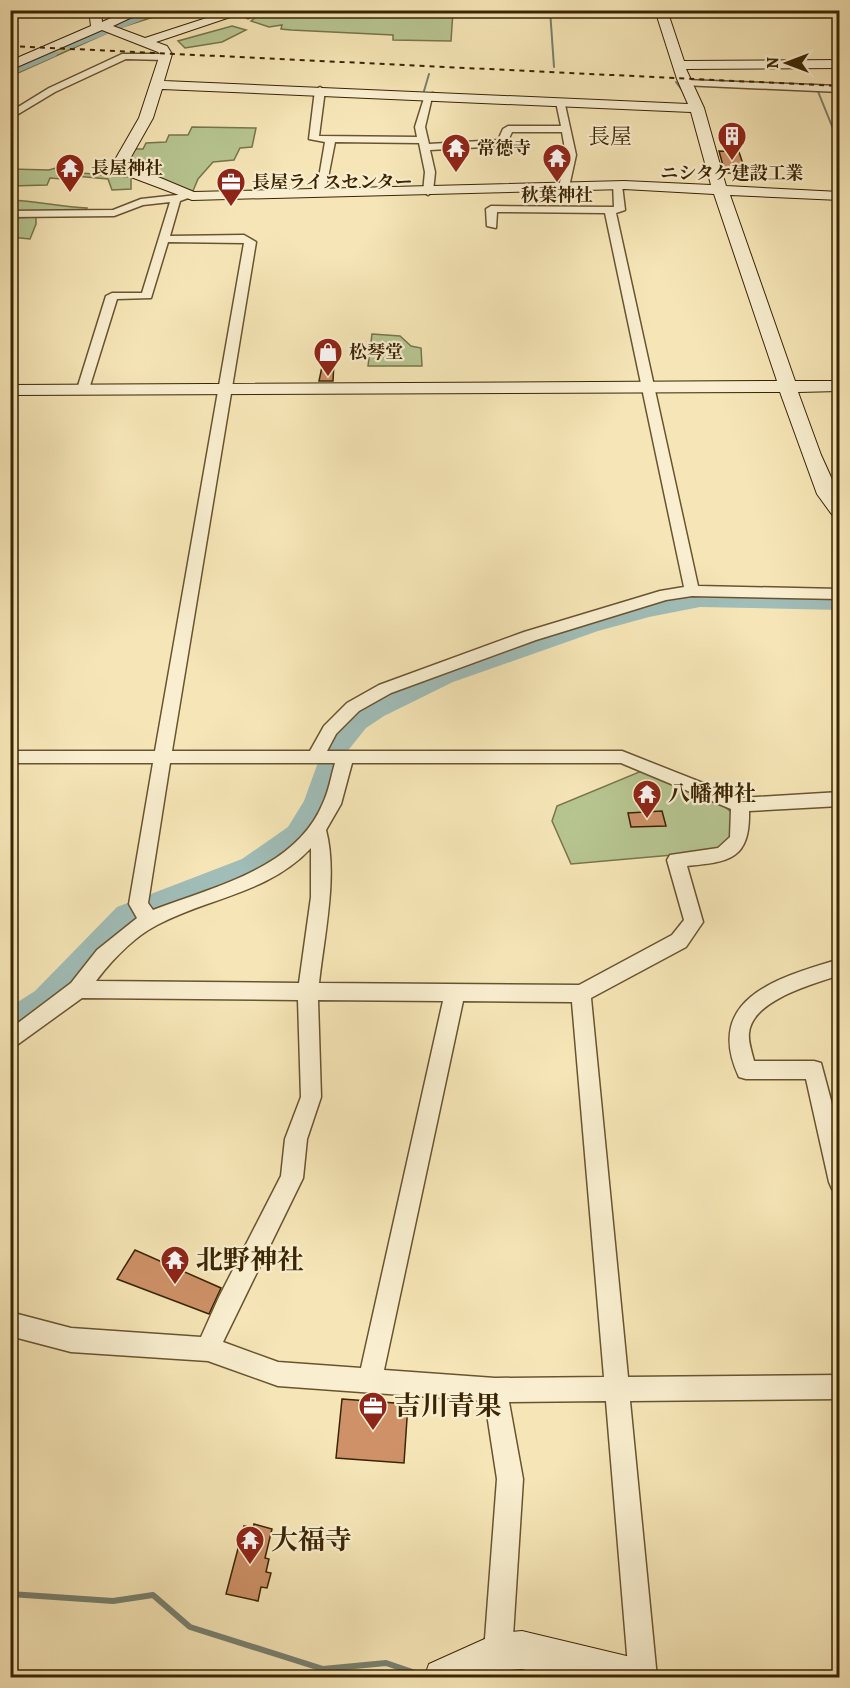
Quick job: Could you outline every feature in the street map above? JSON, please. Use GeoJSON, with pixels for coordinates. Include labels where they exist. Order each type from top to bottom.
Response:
{"type":"FeatureCollection","features":[{"type":"Feature","properties":{"kind":"street"},"geometry":{"type":"LineString","coordinates":[[10,22],[14,10]]}},
{"type":"Feature","properties":{"kind":"street"},"geometry":{"type":"LineString","coordinates":[[95,10],[94,21],[163,49],[165,57],[146,118],[119,165],[128,171],[192,196]]}},
{"type":"Feature","properties":{"kind":"street"},"geometry":{"type":"LineString","coordinates":[[10,66],[108,28],[141,10]]}},
{"type":"Feature","properties":{"kind":"street"},"geometry":{"type":"LineString","coordinates":[[144,42],[245,10]]}},
{"type":"Feature","properties":{"kind":"street"},"geometry":{"type":"LineString","coordinates":[[661,10],[697,108],[722,189],[819,475],[827,494],[840,512]]}},
{"type":"Feature","properties":{"kind":"street"},"geometry":{"type":"LineString","coordinates":[[10,116],[52,90],[125,56],[165,57]]}},
{"type":"Feature","properties":{"kind":"street"},"geometry":{"type":"LineString","coordinates":[[679,64],[840,64]]}},
{"type":"Feature","properties":{"kind":"street"},"geometry":{"type":"LineString","coordinates":[[686,83],[840,90]]}},
{"type":"Feature","properties":{"kind":"street"},"geometry":{"type":"LineString","coordinates":[[158,85],[320,90],[697,108]]}},
{"type":"Feature","properties":{"kind":"street"},"geometry":{"type":"LineString","coordinates":[[320,90],[314,139],[422,144],[502,143],[508,129],[564,129]]}},
{"type":"Feature","properties":{"kind":"street"},"geometry":{"type":"LineString","coordinates":[[428,192],[430,172],[420,127],[430,95]]}},
{"type":"Feature","properties":{"kind":"street"},"geometry":{"type":"LineString","coordinates":[[561,102],[564,129],[572,154],[564,187]]}},
{"type":"Feature","properties":{"kind":"street"},"geometry":{"type":"LineString","coordinates":[[320,193],[331,140]]}},
{"type":"Feature","properties":{"kind":"street"},"geometry":{"type":"LineString","coordinates":[[492,226],[491,209],[620,210],[617,185]]}},
{"type":"Feature","properties":{"kind":"street"},"geometry":{"type":"LineString","coordinates":[[10,214],[114,213],[141,202],[192,196],[428,192],[617,185],[840,196]]}},
{"type":"Feature","properties":{"kind":"street"},"geometry":{"type":"LineString","coordinates":[[83,389],[112,296],[147,296],[166,240],[176,198]]}},
{"type":"Feature","properties":{"kind":"street"},"geometry":{"type":"LineString","coordinates":[[610,210],[692,591]]}},
{"type":"Feature","properties":{"kind":"street"},"geometry":{"type":"LineString","coordinates":[[145,914],[163,758],[223,389],[250,242],[244,238],[166,240]]}},
{"type":"Feature","properties":{"kind":"street"},"geometry":{"type":"LineString","coordinates":[[10,390],[840,386]]}},
{"type":"Feature","properties":{"kind":"street"},"geometry":{"type":"LineString","coordinates":[[316,756],[330,730],[353,707],[385,689],[530,636],[665,595],[692,591],[840,594]]}},
{"type":"Feature","properties":{"kind":"street"},"geometry":{"type":"LineString","coordinates":[[10,757],[622,757],[740,805],[840,799]]}},
{"type":"Feature","properties":{"kind":"street"},"geometry":{"type":"LineString","coordinates":[[10,1041],[78,989],[104,956],[145,914],[265,875],[297,851],[317,830],[332,804],[345,757]]}},
{"type":"Feature","properties":{"kind":"street"},"geometry":{"type":"LineString","coordinates":[[78,989],[581,994],[679,941],[694,922],[676,860],[727,854],[737,845],[742,831],[740,805]]}},
{"type":"Feature","properties":{"kind":"street"},"geometry":{"type":"LineString","coordinates":[[208,1349],[227,1305],[292,1178],[296,1139],[311,1097],[308,991],[320,897],[320,841],[317,830]]}},
{"type":"Feature","properties":{"kind":"street"},"geometry":{"type":"LineString","coordinates":[[840,967],[765,996],[747,1011],[739,1032],[746,1070],[814,1070],[840,1182]]}},
{"type":"Feature","properties":{"kind":"street"},"geometry":{"type":"LineString","coordinates":[[370,1380],[455,992]]}},
{"type":"Feature","properties":{"kind":"street"},"geometry":{"type":"LineString","coordinates":[[581,994],[643,1677]]}},
{"type":"Feature","properties":{"kind":"street"},"geometry":{"type":"LineString","coordinates":[[10,1323],[71,1340],[208,1349],[278,1374],[495,1390],[840,1387]]}},
{"type":"Feature","properties":{"kind":"street"},"geometry":{"type":"LineString","coordinates":[[495,1390],[510,1479],[498,1652]]}},
{"type":"Feature","properties":{"kind":"street"},"geometry":{"type":"LineString","coordinates":[[443,1677],[498,1652],[522,1650],[635,1677]]}},
{"type":"Feature","properties":{"kind":"green space"},"geometry":{"type":"Polygon","coordinates":[[[150,11],[172,11],[116,29],[11,76],[11,69],[64,44],[150,11]]]}},
{"type":"Feature","properties":{"kind":"green space"},"geometry":{"type":"Polygon","coordinates":[[[251,11],[453,11],[451,41],[393,40],[393,35],[281,29],[282,25],[269,27],[251,21],[260,14],[248,19],[240,15],[251,11]]]}},
{"type":"Feature","properties":{"kind":"green space"},"geometry":{"type":"Polygon","coordinates":[[[232,26],[246,30],[222,42],[185,48],[178,41],[232,26]]]}},
{"type":"Feature","properties":{"kind":"green space"},"geometry":{"type":"Polygon","coordinates":[[[192,127],[256,128],[252,147],[240,148],[234,160],[213,162],[198,179],[193,191],[174,187],[126,167],[129,149],[143,149],[146,143],[166,142],[169,135],[188,135],[192,127]]]}},
{"type":"Feature","properties":{"kind":"green space"},"geometry":{"type":"Polygon","coordinates":[[[73,163],[81,173],[131,177],[131,189],[112,190],[108,179],[64,175],[62,179],[50,178],[47,185],[11,186],[11,169],[49,170],[73,163]]]}},
{"type":"Feature","properties":{"kind":"green space"},"geometry":{"type":"Polygon","coordinates":[[[11,200],[87,208],[86,211],[11,212],[11,200]]]}},
{"type":"Feature","properties":{"kind":"green space"},"geometry":{"type":"Polygon","coordinates":[[[36,217],[36,224],[30,239],[11,237],[11,218],[36,217]]]}},
{"type":"Feature","properties":{"kind":"green space"},"geometry":{"type":"Polygon","coordinates":[[[372,334],[400,336],[411,346],[421,348],[422,366],[368,366],[372,334]]]}},
{"type":"Feature","properties":{"kind":"green space"},"geometry":{"type":"Polygon","coordinates":[[[644,770],[724,806],[732,813],[734,836],[718,851],[571,864],[552,821],[557,806],[644,770]]]}},
{"type":"Feature","properties":{"kind":"building","name":"ニシタケ建設工業"},"geometry":{"type":"Polygon","coordinates":[[[719,151],[739,152],[746,173],[725,173],[719,151]]]}},
{"type":"Feature","properties":{"kind":"building","name":"松琴堂"},"geometry":{"type":"Polygon","coordinates":[[[323,362],[334,362],[333,381],[319,381],[323,362]]]}},
{"type":"Feature","properties":{"kind":"building","name":"八幡神社"},"geometry":{"type":"Polygon","coordinates":[[[662,811],[666,826],[631,827],[628,813],[662,811]]]}},
{"type":"Feature","properties":{"kind":"building","name":"北野神社"},"geometry":{"type":"Polygon","coordinates":[[[135,1250],[221,1288],[209,1314],[117,1279],[135,1250]]]}},
{"type":"Feature","properties":{"kind":"building","name":"吉川青果"},"geometry":{"type":"Polygon","coordinates":[[[342,1399],[408,1404],[404,1463],[336,1458],[342,1399]]]}},
{"type":"Feature","properties":{"kind":"building","name":"大福寺"},"geometry":{"type":"Polygon","coordinates":[[[254,1524],[272,1529],[265,1558],[269,1559],[266,1572],[271,1573],[267,1588],[261,1587],[258,1601],[226,1594],[244,1526],[253,1528],[254,1524]]]}},
{"type":"Feature","properties":{"kind":"waterway"},"geometry":{"type":"LineString","coordinates":[[67,45],[161,10]]}},
{"type":"Feature","properties":{"kind":"waterway"},"geometry":{"type":"LineString","coordinates":[[550,10],[554,67]]}},
{"type":"Feature","properties":{"kind":"waterway"},"geometry":{"type":"LineString","coordinates":[[10,72],[51,53]]}},
{"type":"Feature","properties":{"kind":"waterway"},"geometry":{"type":"LineString","coordinates":[[424,91],[429,74]]}},
{"type":"Feature","properties":{"kind":"waterway"},"geometry":{"type":"LineString","coordinates":[[676,82],[684,93]]}},
{"type":"Feature","properties":{"kind":"waterway"},"geometry":{"type":"LineString","coordinates":[[817,89],[840,146]]}},
{"type":"Feature","properties":{"kind":"waterway"},"geometry":{"type":"LineString","coordinates":[[10,1025],[46,1001],[128,916],[252,867],[298,835],[317,802],[334,750],[357,721],[375,709],[444,676],[590,625],[649,609],[700,599],[840,602]]}},
{"type":"Feature","properties":{"kind":"waterway"},"geometry":{"type":"LineString","coordinates":[[10,1594],[113,1601],[153,1595],[190,1627],[323,1669],[386,1663],[430,1678]]}},
{"type":"Feature","properties":{"kind":"railway"},"geometry":{"type":"LineString","coordinates":[[10,46],[840,86]]}},
{"type":"Feature","properties":{"kind":"place","name":"ニシタケ建設工業"},"geometry":{"type":"Point","coordinates":[732,162]}},
{"type":"Feature","properties":{"kind":"place","name":"常徳寺"},"geometry":{"type":"Point","coordinates":[456,174]}},
{"type":"Feature","properties":{"kind":"place","name":"秋葉神社"},"geometry":{"type":"Point","coordinates":[557,184]}},
{"type":"Feature","properties":{"kind":"place","name":"長屋神社"},"geometry":{"type":"Point","coordinates":[70,194]}},
{"type":"Feature","properties":{"kind":"place","name":"長屋ライスセンター"},"geometry":{"type":"Point","coordinates":[231,208]}},
{"type":"Feature","properties":{"kind":"place","name":"松琴堂"},"geometry":{"type":"Point","coordinates":[328,378]}},
{"type":"Feature","properties":{"kind":"place","name":"八幡神社"},"geometry":{"type":"Point","coordinates":[647,820]}},
{"type":"Feature","properties":{"kind":"place","name":"北野神社"},"geometry":{"type":"Point","coordinates":[175,1286]}},
{"type":"Feature","properties":{"kind":"place","name":"吉川青果"},"geometry":{"type":"Point","coordinates":[373,1432]}},
{"type":"Feature","properties":{"kind":"place","name":"大福寺"},"geometry":{"type":"Point","coordinates":[250,1566]}},
{"type":"Feature","properties":{"kind":"district","name":"長屋"},"geometry":{"type":"Point","coordinates":[610,137]}}]}
